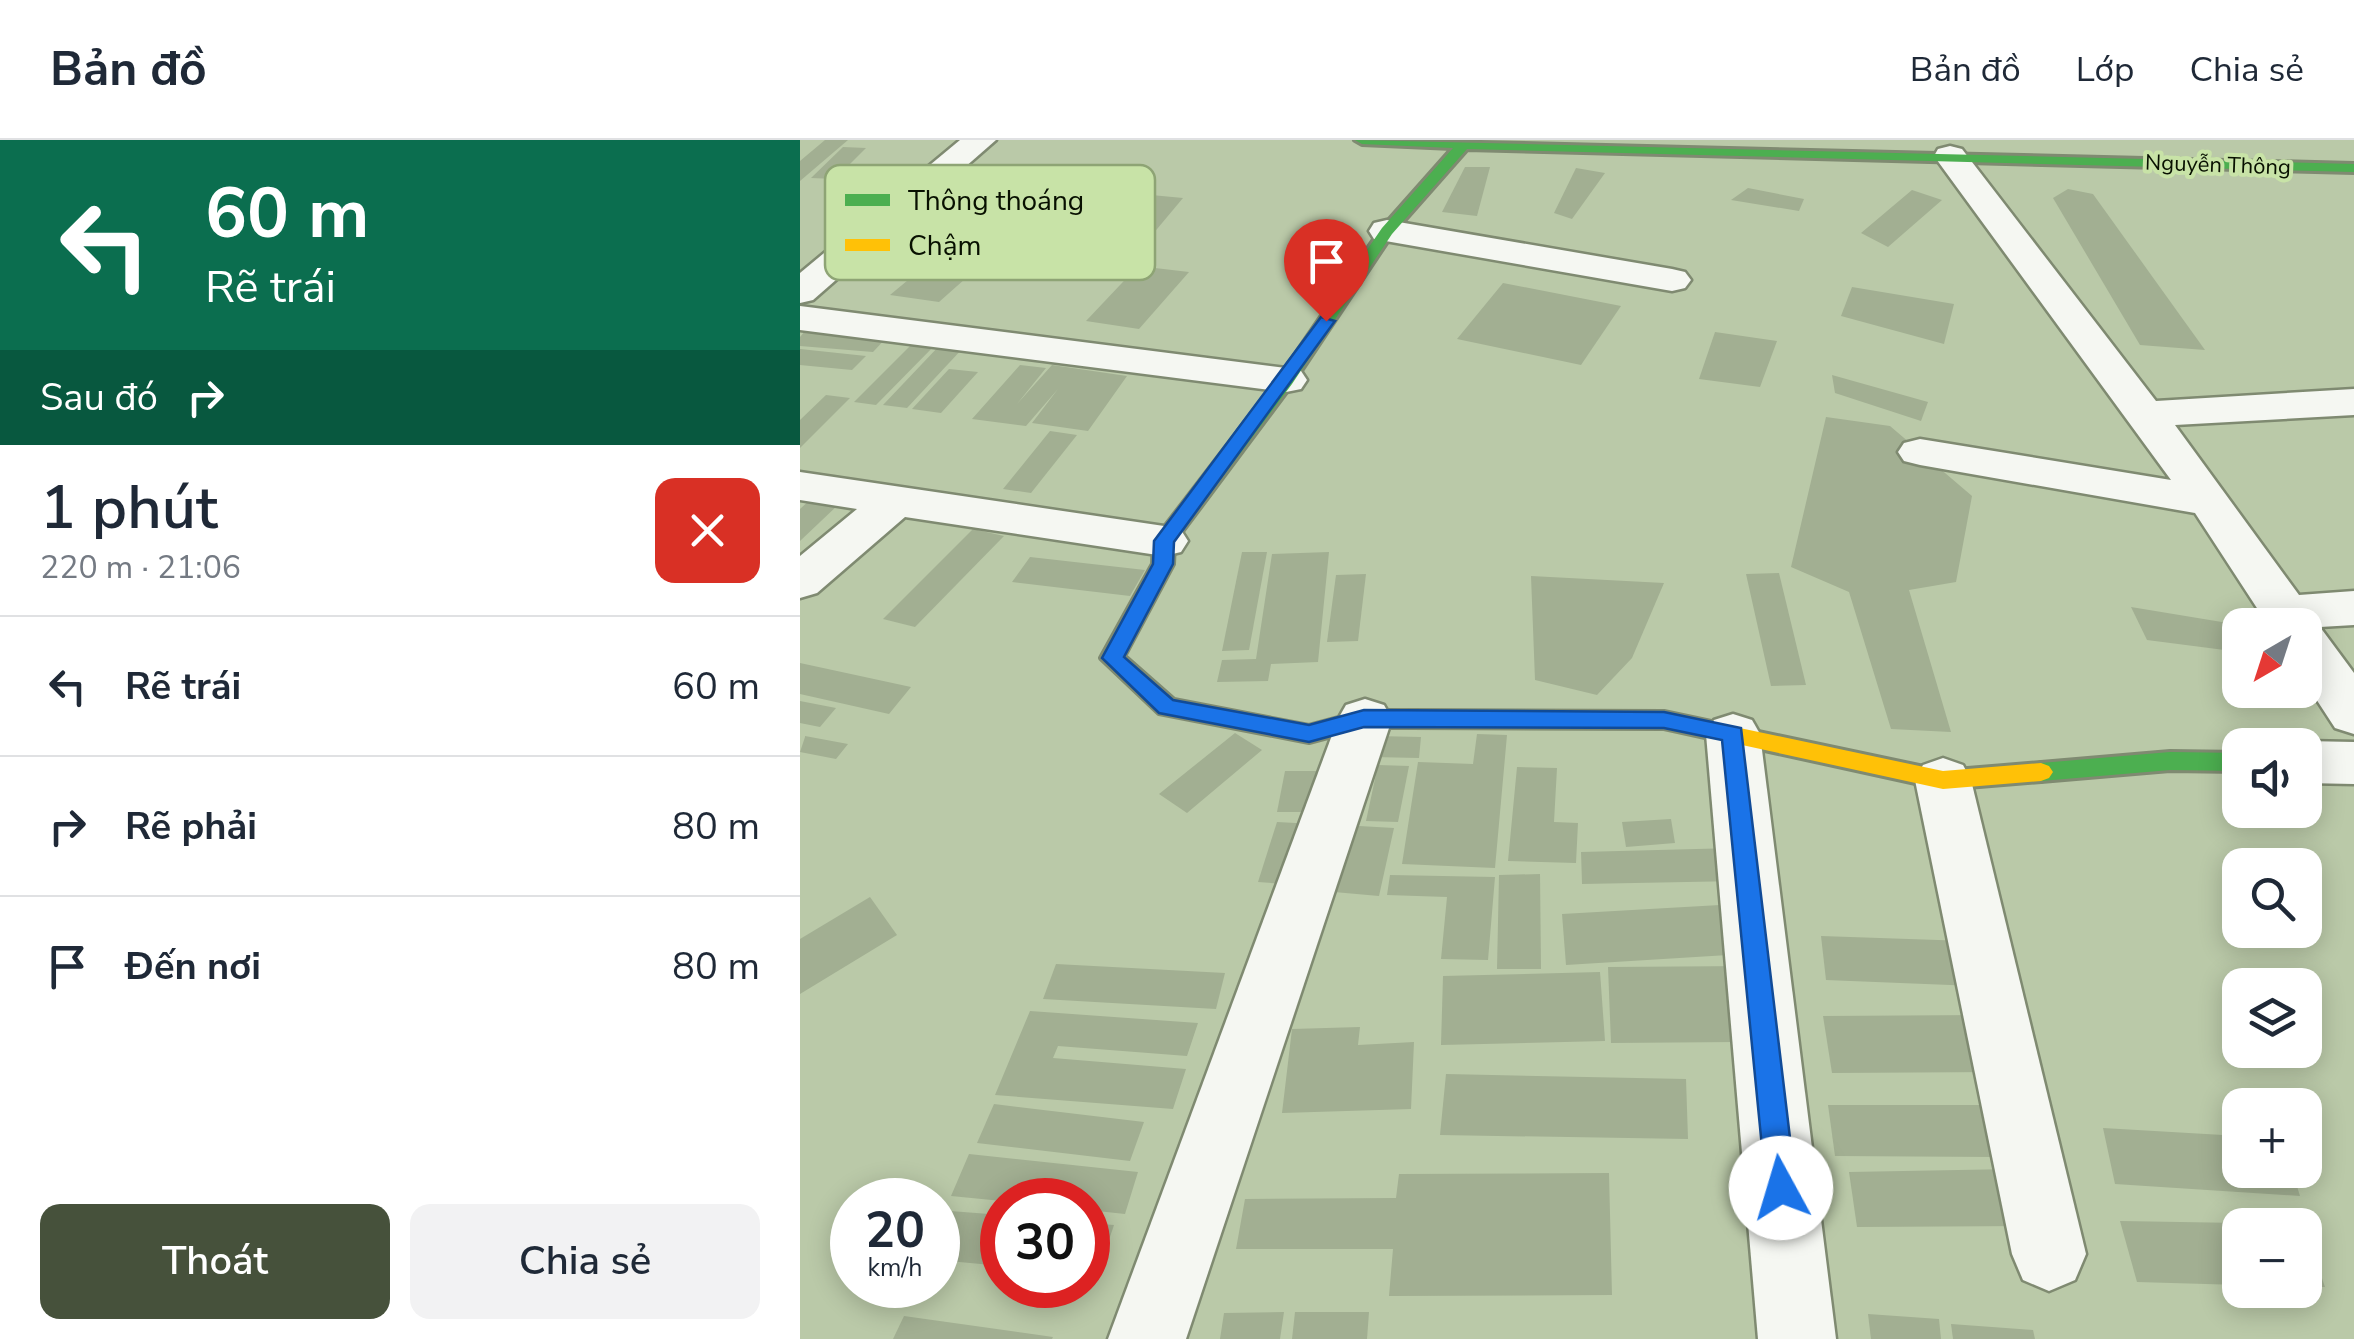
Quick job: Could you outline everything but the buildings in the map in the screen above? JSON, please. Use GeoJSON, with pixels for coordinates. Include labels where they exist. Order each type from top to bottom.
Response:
{"type":"FeatureCollection","features":[{"type":"Feature","properties":{"kind":"street"},"geometry":{"type":"LineString","coordinates":[[950,165],[980,140]]}},
{"type":"Feature","properties":{"kind":"street","name":"Nguyễn Thông"},"geometry":{"type":"LineString","coordinates":[[1362,140],[2354,168]]}},
{"type":"Feature","properties":{"kind":"street"},"geometry":{"type":"LineString","coordinates":[[1464,144],[1387,232],[1286,380],[1164,541],[1163,564],[1112,658],[1167,707],[1309,734],[1364,718],[1664,720],[1943,780],[2170,761],[2222,762]]}},
{"type":"Feature","properties":{"kind":"street"},"geometry":{"type":"LineString","coordinates":[[1950,156],[2146,414],[2283,608]]}},
{"type":"Feature","properties":{"kind":"street"},"geometry":{"type":"LineString","coordinates":[[1387,232],[1672,280]]}},
{"type":"Feature","properties":{"kind":"street"},"geometry":{"type":"LineString","coordinates":[[800,292],[825,271]]}},
{"type":"Feature","properties":{"kind":"street"},"geometry":{"type":"LineString","coordinates":[[800,318],[1286,380]]}},
{"type":"Feature","properties":{"kind":"street"},"geometry":{"type":"LineString","coordinates":[[2146,414],[2354,402]]}},
{"type":"Feature","properties":{"kind":"street"},"geometry":{"type":"LineString","coordinates":[[1920,452],[2210,501]]}},
{"type":"Feature","properties":{"kind":"street"},"geometry":{"type":"LineString","coordinates":[[800,486],[1164,541]]}},
{"type":"Feature","properties":{"kind":"street"},"geometry":{"type":"LineString","coordinates":[[800,582],[894,501]]}},
{"type":"Feature","properties":{"kind":"street"},"geometry":{"type":"LineString","coordinates":[[2322,618],[2354,608]]}},
{"type":"Feature","properties":{"kind":"street"},"geometry":{"type":"LineString","coordinates":[[2322,666],[2354,714]]}},
{"type":"Feature","properties":{"kind":"street"},"geometry":{"type":"LineString","coordinates":[[1147,1339],[1364,718]]}},
{"type":"Feature","properties":{"kind":"street"},"geometry":{"type":"LineString","coordinates":[[1732,734],[1797,1339]]}},
{"type":"Feature","properties":{"kind":"street"},"geometry":{"type":"LineString","coordinates":[[2322,762],[2354,763]]}},
{"type":"Feature","properties":{"kind":"street"},"geometry":{"type":"LineString","coordinates":[[1943,780],[2049,1254]]}},
{"type":"Feature","properties":{"kind":"traffic: fast"},"geometry":{"type":"LineString","coordinates":[[1362,140],[1536,148],[2354,168]]}},
{"type":"Feature","properties":{"kind":"traffic: fast"},"geometry":{"type":"LineString","coordinates":[[1411,719],[1365,719],[1309,734],[1167,707],[1112,658],[1163,564],[1164,541],[1286,380],[1387,231],[1464,144]]}},
{"type":"Feature","properties":{"kind":"traffic: fast"},"geometry":{"type":"LineString","coordinates":[[2041,772],[2170,761],[2222,762]]}},
{"type":"Feature","properties":{"kind":"traffic: slow"},"geometry":{"type":"LineString","coordinates":[[1411,719],[1664,720],[1943,780],[2041,772]]}},
{"type":"Feature","properties":{"kind":"route"},"geometry":{"type":"LineString","coordinates":[[1326,321],[1164,541],[1163,564],[1112,658],[1167,707],[1309,734],[1364,718],[1664,720],[1732,734],[1781,1188]]}}]}
